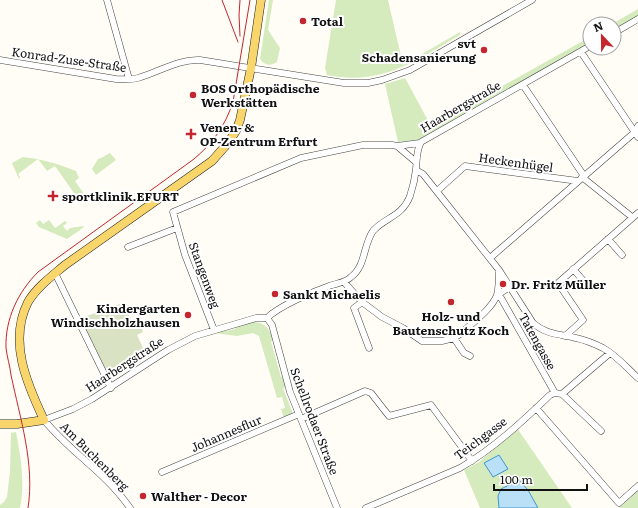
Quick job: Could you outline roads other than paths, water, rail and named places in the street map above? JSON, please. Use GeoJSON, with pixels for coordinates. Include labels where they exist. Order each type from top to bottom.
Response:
{"type":"FeatureCollection","features":[{"type":"Feature","properties":{"kind":"main road"},"geometry":{"type":"LineString","coordinates":[[44,420],[26,376],[22,361],[20,335],[28,302],[42,284],[55,273],[201,169],[220,152],[236,131],[240,120],[251,68],[261,0]]}},
{"type":"Feature","properties":{"kind":"main road","name":"Haarbergstraße"},"geometry":{"type":"LineString","coordinates":[[0,424],[17,424],[44,420]]}},
{"type":"Feature","properties":{"kind":"street"},"geometry":{"type":"LineString","coordinates":[[107,0],[129,80]]}},
{"type":"Feature","properties":{"kind":"street","name":"Konrad-Zuse-Straße"},"geometry":{"type":"LineString","coordinates":[[0,60],[129,80],[139,78],[189,60],[200,60],[344,83],[368,83],[382,80],[410,70],[532,0]]}},
{"type":"Feature","properties":{"kind":"street"},"geometry":{"type":"LineString","coordinates":[[622,28],[638,19]]}},
{"type":"Feature","properties":{"kind":"street"},"geometry":{"type":"LineString","coordinates":[[490,258],[581,178],[637,132],[581,52]]}},
{"type":"Feature","properties":{"kind":"street","name":"Haarbergstraße"},"geometry":{"type":"LineString","coordinates":[[44,420],[73,409],[111,388],[179,344],[196,336],[256,318],[267,318],[279,309],[328,286],[344,282],[353,276],[359,269],[371,235],[403,207],[411,193],[416,170],[417,151],[420,143],[581,52]]}},
{"type":"Feature","properties":{"kind":"street"},"geometry":{"type":"LineString","coordinates":[[523,85],[581,178],[632,218]]}},
{"type":"Feature","properties":{"kind":"street"},"geometry":{"type":"LineString","coordinates":[[397,146],[420,143]]}},
{"type":"Feature","properties":{"kind":"street","name":"Stangenweg"},"geometry":{"type":"LineString","coordinates":[[214,330],[185,255],[173,212],[301,158],[363,145],[397,146]]}},
{"type":"Feature","properties":{"kind":"street"},"geometry":{"type":"LineString","coordinates":[[397,146],[416,162]]}},
{"type":"Feature","properties":{"kind":"street","name":"Heckenhügel"},"geometry":{"type":"LineString","coordinates":[[437,191],[465,166],[581,178]]}},
{"type":"Feature","properties":{"kind":"street"},"geometry":{"type":"LineString","coordinates":[[416,170],[423,174],[490,258],[538,328],[551,334],[582,340],[603,348],[638,378]]}},
{"type":"Feature","properties":{"kind":"street"},"geometry":{"type":"LineString","coordinates":[[565,336],[583,320],[558,283],[638,213]]}},
{"type":"Feature","properties":{"kind":"street"},"geometry":{"type":"LineString","coordinates":[[128,247],[177,228]]}},
{"type":"Feature","properties":{"kind":"street"},"geometry":{"type":"LineString","coordinates":[[608,239],[622,255]]}},
{"type":"Feature","properties":{"kind":"street"},"geometry":{"type":"LineString","coordinates":[[573,269],[588,286]]}},
{"type":"Feature","properties":{"kind":"street"},"geometry":{"type":"LineString","coordinates":[[344,282],[362,302],[382,317],[403,328],[422,341],[438,342],[454,338],[460,334],[490,307],[497,295],[499,286],[499,270]]}},
{"type":"Feature","properties":{"kind":"street"},"geometry":{"type":"LineString","coordinates":[[55,273],[111,388]]}},
{"type":"Feature","properties":{"kind":"street"},"geometry":{"type":"LineString","coordinates":[[497,295],[510,287]]}},
{"type":"Feature","properties":{"kind":"street","name":"Tatengasse"},"geometry":{"type":"LineString","coordinates":[[497,295],[501,298],[555,393]]}},
{"type":"Feature","properties":{"kind":"street"},"geometry":{"type":"LineString","coordinates":[[362,302],[354,308],[369,348]]}},
{"type":"Feature","properties":{"kind":"street","name":"Schellrodaer Straße"},"geometry":{"type":"LineString","coordinates":[[267,318],[272,325],[290,392],[337,508]]}},
{"type":"Feature","properties":{"kind":"street"},"geometry":{"type":"LineString","coordinates":[[454,338],[464,353],[470,356]]}},
{"type":"Feature","properties":{"kind":"street"},"geometry":{"type":"LineString","coordinates":[[562,394],[610,353]]}},
{"type":"Feature","properties":{"kind":"street","name":"Johannesflur"},"geometry":{"type":"LineString","coordinates":[[162,472],[365,391],[371,392],[390,416],[431,405],[472,461]]}},
{"type":"Feature","properties":{"kind":"street"},"geometry":{"type":"LineString","coordinates":[[555,393],[562,394],[601,431]]}},
{"type":"Feature","properties":{"kind":"street","name":"Teichgasse"},"geometry":{"type":"LineString","coordinates":[[366,508],[460,468],[472,461],[550,395],[555,393]]}},
{"type":"Feature","properties":{"kind":"street"},"geometry":{"type":"LineString","coordinates":[[536,408],[619,503],[638,486]]}},
{"type":"Feature","properties":{"kind":"street","name":"Am Buchenberg"},"geometry":{"type":"LineString","coordinates":[[44,420],[56,434],[107,480],[130,508]]}},
{"type":"Feature","properties":{"kind":"street"},"geometry":{"type":"LineString","coordinates":[[381,502],[384,508]]}},
{"type":"Feature","properties":{"kind":"water"},"geometry":{"type":"Polygon","coordinates":[[[499,455],[508,469],[493,477],[484,463],[499,455]]]}},
{"type":"Feature","properties":{"kind":"water"},"geometry":{"type":"Polygon","coordinates":[[[519,480],[528,490],[538,508],[499,508],[498,496],[501,489],[519,480]]]}},
{"type":"Feature","properties":{"kind":"tram line"},"geometry":{"type":"LineString","coordinates":[[222,0],[238,42]]}},
{"type":"Feature","properties":{"kind":"tram line"},"geometry":{"type":"LineString","coordinates":[[240,0],[240,36]]}},
{"type":"Feature","properties":{"kind":"tram line"},"geometry":{"type":"LineString","coordinates":[[28,508],[30,475],[26,441],[6,348],[6,337],[10,316],[24,288],[38,272],[194,159],[218,134],[233,102],[250,0]]}},
{"type":"Feature","properties":{"kind":"place","name":"Total"},"geometry":{"type":"Point","coordinates":[303,21]}},
{"type":"Feature","properties":{"kind":"place","name":"svt Schadensanierung"},"geometry":{"type":"Point","coordinates":[484,50]}},
{"type":"Feature","properties":{"kind":"place","name":"BOS Orthopädische Werkstätten"},"geometry":{"type":"Point","coordinates":[193,95]}},
{"type":"Feature","properties":{"kind":"place","name":"Venen- & OP-Zentrum Erfurt"},"geometry":{"type":"Point","coordinates":[191,134]}},
{"type":"Feature","properties":{"kind":"place","name":"sportklinik.EFURT"},"geometry":{"type":"Point","coordinates":[53,196]}},
{"type":"Feature","properties":{"kind":"place","name":"Dr. Fritz Müller"},"geometry":{"type":"Point","coordinates":[503,284]}},
{"type":"Feature","properties":{"kind":"place","name":"Sankt Michaelis"},"geometry":{"type":"Point","coordinates":[275,294]}},
{"type":"Feature","properties":{"kind":"place","name":"Holz- und Bautenschutz Koch"},"geometry":{"type":"Point","coordinates":[451,302]}},
{"type":"Feature","properties":{"kind":"place","name":"Kindergarten Windischholzhausen"},"geometry":{"type":"Point","coordinates":[188,315]}},
{"type":"Feature","properties":{"kind":"place","name":"Walther - Decor"},"geometry":{"type":"Point","coordinates":[143,496]}}]}
